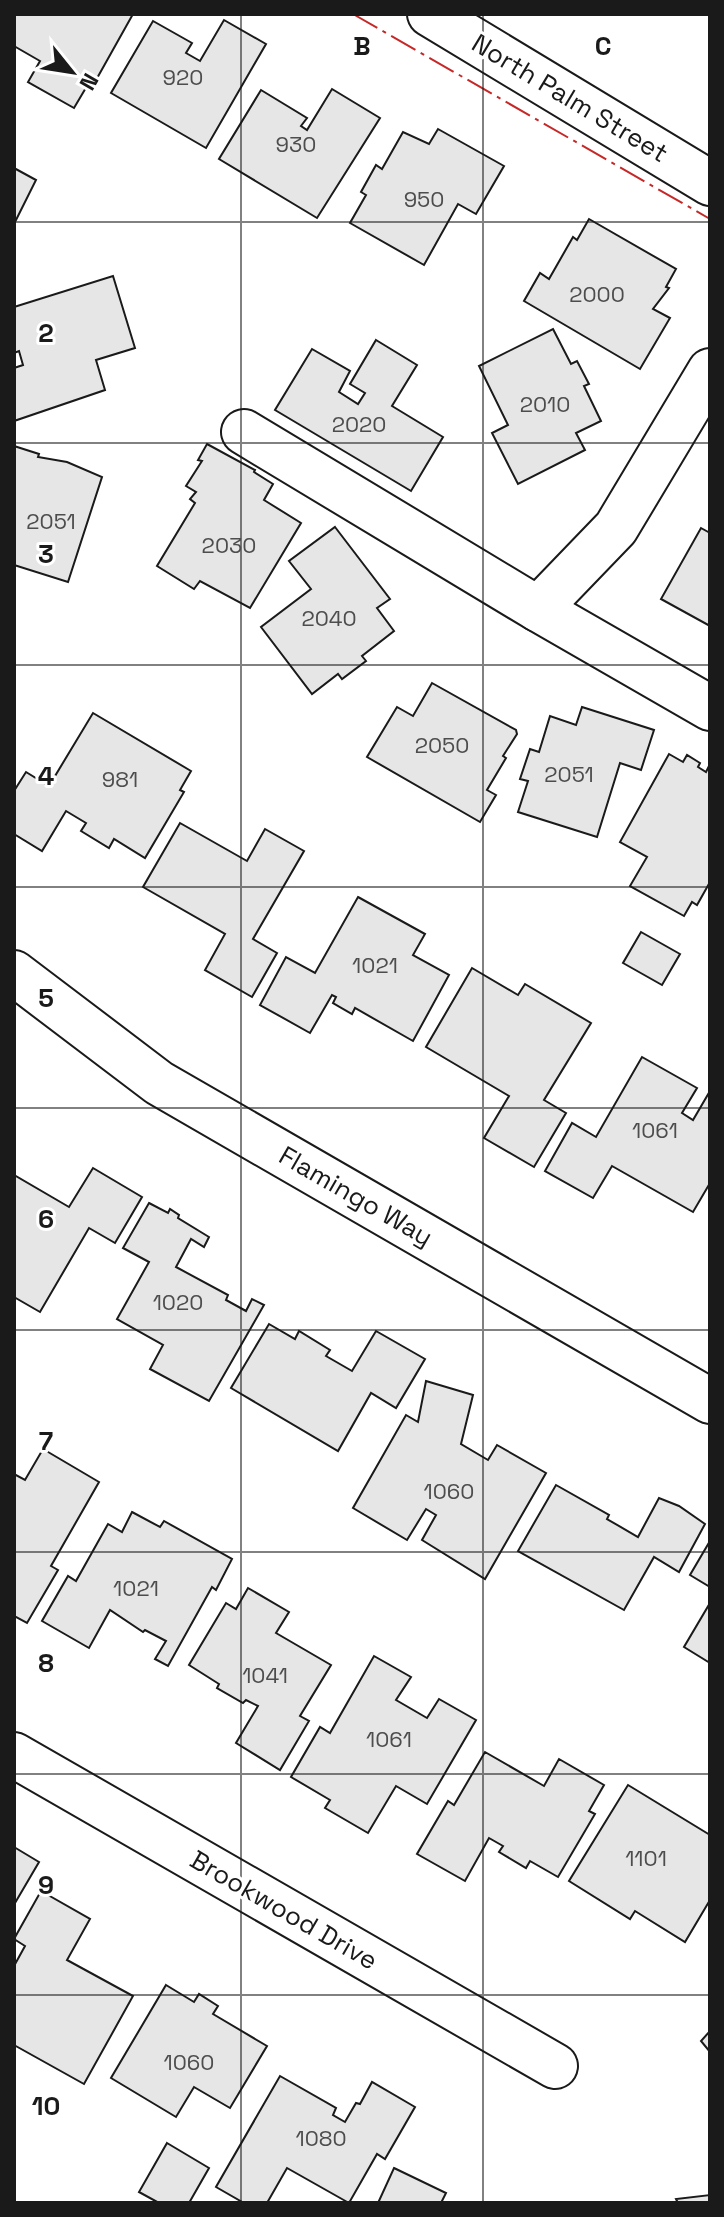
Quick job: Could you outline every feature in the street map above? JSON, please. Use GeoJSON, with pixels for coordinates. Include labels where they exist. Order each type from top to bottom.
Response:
{"type":"FeatureCollection","features":[{"type":"Feature","properties":{"kind":"street","name":"North Palm Street"},"geometry":{"type":"LineString","coordinates":[[430,14],[710,183]]}},
{"type":"Feature","properties":{"kind":"street"},"geometry":{"type":"LineString","coordinates":[[538,609],[616,528],[710,371]]}},
{"type":"Feature","properties":{"kind":"street"},"geometry":{"type":"LineString","coordinates":[[244,432],[538,609],[710,708]]}},
{"type":"Feature","properties":{"kind":"street","name":"Flamingo Way"},"geometry":{"type":"LineString","coordinates":[[14,973],[159,1083],[710,1401]]}},
{"type":"Feature","properties":{"kind":"street","name":"Brookwood Drive"},"geometry":{"type":"LineString","coordinates":[[14,1755],[555,2066]]}},
{"type":"Feature","properties":{"kind":"building"},"geometry":{"type":"Polygon","coordinates":[[[14,14],[133,14],[91,89],[87,86],[74,108],[28,82],[40,61],[14,46],[14,14]]]}},
{"type":"Feature","properties":{"kind":"building"},"geometry":{"type":"Polygon","coordinates":[[[224,20],[266,44],[206,148],[111,93],[153,21],[192,43],[186,53],[200,61],[224,20]]]}},
{"type":"Feature","properties":{"kind":"building"},"geometry":{"type":"Polygon","coordinates":[[[332,89],[380,118],[317,218],[219,159],[261,90],[307,118],[301,126],[307,130],[332,89]]]}},
{"type":"Feature","properties":{"kind":"building"},"geometry":{"type":"Polygon","coordinates":[[[438,129],[504,166],[476,214],[458,204],[424,265],[350,223],[366,195],[361,192],[376,165],[382,169],[403,132],[429,144],[438,129]]]}},
{"type":"Feature","properties":{"kind":"building"},"geometry":{"type":"Polygon","coordinates":[[[14,168],[36,180],[14,224],[14,168]]]}},
{"type":"Feature","properties":{"kind":"building"},"geometry":{"type":"Polygon","coordinates":[[[589,219],[676,269],[666,287],[669,288],[653,309],[670,318],[640,369],[524,301],[540,273],[549,279],[573,237],[577,240],[589,219]]]}},
{"type":"Feature","properties":{"kind":"building"},"geometry":{"type":"Polygon","coordinates":[[[113,276],[135,348],[96,360],[105,390],[14,421],[14,368],[23,365],[19,351],[14,353],[14,307],[113,276]]]}},
{"type":"Feature","properties":{"kind":"building"},"geometry":{"type":"Polygon","coordinates":[[[553,329],[571,364],[577,361],[589,384],[584,386],[601,421],[576,433],[585,450],[518,484],[492,433],[508,425],[479,366],[553,329]]]}},
{"type":"Feature","properties":{"kind":"building"},"geometry":{"type":"Polygon","coordinates":[[[376,340],[417,365],[392,406],[443,437],[411,491],[275,410],[312,349],[350,371],[339,392],[358,404],[365,393],[350,384],[376,340]]]}},
{"type":"Feature","properties":{"kind":"building"},"geometry":{"type":"Polygon","coordinates":[[[207,444],[255,470],[273,484],[264,500],[301,523],[250,608],[200,581],[194,589],[157,566],[195,503],[190,499],[196,492],[186,486],[202,461],[198,460],[207,444]]]}},
{"type":"Feature","properties":{"kind":"building"},"geometry":{"type":"Polygon","coordinates":[[[14,446],[39,454],[38,457],[67,462],[102,477],[68,582],[14,565],[14,446]]]}},
{"type":"Feature","properties":{"kind":"building"},"geometry":{"type":"Polygon","coordinates":[[[335,527],[390,599],[377,608],[394,631],[362,656],[366,661],[342,679],[338,674],[312,694],[261,627],[311,589],[289,561],[335,527]]]}},
{"type":"Feature","properties":{"kind":"building"},"geometry":{"type":"Polygon","coordinates":[[[701,528],[710,533],[710,626],[661,599],[701,528]]]}},
{"type":"Feature","properties":{"kind":"building"},"geometry":{"type":"Polygon","coordinates":[[[432,683],[516,730],[517,734],[503,756],[506,758],[487,790],[496,795],[480,822],[367,757],[397,707],[413,716],[432,683]]]}},
{"type":"Feature","properties":{"kind":"building"},"geometry":{"type":"Polygon","coordinates":[[[582,707],[654,730],[641,770],[620,763],[597,837],[518,812],[528,781],[520,779],[530,749],[539,752],[550,716],[576,725],[582,707]]]}},
{"type":"Feature","properties":{"kind":"building"},"geometry":{"type":"Polygon","coordinates":[[[93,713],[191,771],[180,790],[184,792],[145,858],[114,839],[109,848],[81,831],[86,823],[66,811],[42,851],[14,834],[14,791],[26,772],[49,786],[93,713]]]}},
{"type":"Feature","properties":{"kind":"building"},"geometry":{"type":"Polygon","coordinates":[[[669,754],[683,762],[687,755],[700,763],[698,767],[706,772],[710,764],[710,882],[697,905],[692,902],[684,916],[630,886],[647,857],[620,842],[669,754]]]}},
{"type":"Feature","properties":{"kind":"building"},"geometry":{"type":"Polygon","coordinates":[[[180,823],[247,861],[265,829],[304,851],[253,939],[277,953],[252,997],[205,970],[225,934],[143,887],[180,823]]]}},
{"type":"Feature","properties":{"kind":"building"},"geometry":{"type":"Polygon","coordinates":[[[358,897],[425,934],[413,955],[449,975],[413,1041],[355,1008],[352,1014],[333,1003],[336,997],[332,995],[310,1033],[260,1005],[286,957],[315,973],[358,897]]]}},
{"type":"Feature","properties":{"kind":"building"},"geometry":{"type":"Polygon","coordinates":[[[641,932],[680,954],[662,985],[623,963],[641,932]]]}},
{"type":"Feature","properties":{"kind":"building"},"geometry":{"type":"Polygon","coordinates":[[[472,968],[518,995],[525,984],[591,1023],[544,1100],[566,1113],[534,1167],[484,1138],[509,1096],[426,1047],[472,968]]]}},
{"type":"Feature","properties":{"kind":"building"},"geometry":{"type":"Polygon","coordinates":[[[642,1057],[697,1088],[682,1113],[693,1120],[710,1091],[710,1183],[693,1212],[612,1166],[593,1198],[545,1171],[572,1123],[596,1137],[642,1057]]]}},
{"type":"Feature","properties":{"kind":"building"},"geometry":{"type":"Polygon","coordinates":[[[93,1168],[142,1197],[115,1243],[89,1228],[40,1312],[14,1297],[14,1175],[69,1207],[93,1168]]]}},
{"type":"Feature","properties":{"kind":"building"},"geometry":{"type":"Polygon","coordinates":[[[149,1203],[168,1213],[170,1209],[179,1215],[178,1218],[209,1237],[204,1247],[191,1239],[176,1267],[228,1295],[226,1300],[246,1311],[252,1299],[264,1305],[209,1401],[150,1369],[163,1345],[117,1319],[149,1262],[123,1248],[149,1203]]]}},
{"type":"Feature","properties":{"kind":"building"},"geometry":{"type":"Polygon","coordinates":[[[269,1324],[295,1339],[299,1331],[330,1350],[326,1356],[352,1371],[376,1331],[425,1359],[396,1408],[371,1393],[338,1451],[231,1388],[269,1324]]]}},
{"type":"Feature","properties":{"kind":"building"},"geometry":{"type":"Polygon","coordinates":[[[426,1381],[473,1395],[461,1444],[488,1460],[497,1445],[546,1473],[485,1579],[422,1540],[436,1515],[426,1509],[407,1540],[353,1508],[406,1415],[418,1422],[426,1381]]]}},
{"type":"Feature","properties":{"kind":"building"},"geometry":{"type":"Polygon","coordinates":[[[43,1449],[99,1482],[51,1566],[58,1570],[27,1623],[14,1616],[14,1474],[25,1480],[43,1449]]]}},
{"type":"Feature","properties":{"kind":"building"},"geometry":{"type":"Polygon","coordinates":[[[556,1485],[609,1515],[607,1519],[638,1537],[659,1498],[679,1506],[705,1524],[679,1572],[654,1557],[624,1610],[518,1551],[556,1485]]]}},
{"type":"Feature","properties":{"kind":"building"},"geometry":{"type":"Polygon","coordinates":[[[132,1512],[160,1527],[164,1521],[232,1559],[216,1590],[212,1587],[168,1666],[155,1659],[166,1641],[145,1630],[143,1632],[110,1610],[89,1648],[42,1621],[68,1576],[76,1581],[108,1524],[122,1532],[132,1512]]]}},
{"type":"Feature","properties":{"kind":"building"},"geometry":{"type":"Polygon","coordinates":[[[710,1541],[710,1587],[690,1575],[710,1541]]]}},
{"type":"Feature","properties":{"kind":"building"},"geometry":{"type":"Polygon","coordinates":[[[248,1588],[289,1612],[276,1633],[331,1665],[300,1716],[309,1721],[280,1770],[236,1743],[258,1706],[246,1700],[243,1703],[217,1688],[219,1684],[189,1665],[226,1603],[236,1609],[248,1588]]]}},
{"type":"Feature","properties":{"kind":"building"},"geometry":{"type":"Polygon","coordinates":[[[710,1603],[710,1663],[684,1647],[710,1603]]]}},
{"type":"Feature","properties":{"kind":"building"},"geometry":{"type":"Polygon","coordinates":[[[374,1656],[411,1677],[396,1700],[427,1718],[439,1699],[476,1720],[427,1804],[396,1786],[368,1833],[325,1808],[330,1800],[291,1777],[320,1727],[330,1733],[374,1656]]]}},
{"type":"Feature","properties":{"kind":"building"},"geometry":{"type":"Polygon","coordinates":[[[485,1752],[544,1786],[559,1759],[604,1785],[589,1811],[595,1814],[558,1877],[530,1861],[526,1868],[499,1852],[503,1846],[489,1838],[465,1881],[417,1854],[448,1801],[454,1805],[485,1752]]]}},
{"type":"Feature","properties":{"kind":"building"},"geometry":{"type":"Polygon","coordinates":[[[628,1785],[710,1835],[710,1900],[685,1942],[635,1911],[630,1919],[569,1881],[628,1785]]]}},
{"type":"Feature","properties":{"kind":"building"},"geometry":{"type":"Polygon","coordinates":[[[14,1847],[39,1862],[15,1903],[14,1903],[14,1847]]]}},
{"type":"Feature","properties":{"kind":"building"},"geometry":{"type":"Polygon","coordinates":[[[41,1891],[90,1919],[67,1960],[133,1996],[84,2084],[14,2045],[14,1966],[25,1946],[14,1939],[41,1891]]]}},
{"type":"Feature","properties":{"kind":"building"},"geometry":{"type":"Polygon","coordinates":[[[166,1985],[194,2002],[199,1994],[218,2006],[213,2014],[267,2046],[230,2108],[194,2087],[176,2117],[111,2078],[166,1985]]]}},
{"type":"Feature","properties":{"kind":"building"},"geometry":{"type":"Polygon","coordinates":[[[710,2031],[710,2052],[701,2041],[710,2031]]]}},
{"type":"Feature","properties":{"kind":"building"},"geometry":{"type":"Polygon","coordinates":[[[280,2076],[336,2108],[333,2115],[345,2122],[372,2082],[415,2107],[385,2159],[377,2154],[349,2203],[287,2168],[267,2203],[244,2203],[216,2187],[280,2076]]]}},
{"type":"Feature","properties":{"kind":"building"},"geometry":{"type":"Polygon","coordinates":[[[167,2143],[209,2168],[189,2203],[159,2203],[139,2192],[167,2143]]]}},
{"type":"Feature","properties":{"kind":"building"},"geometry":{"type":"Polygon","coordinates":[[[394,2168],[446,2193],[441,2203],[378,2203],[394,2168]]]}},
{"type":"Feature","properties":{"kind":"building"},"geometry":{"type":"Polygon","coordinates":[[[710,2195],[710,2203],[678,2203],[676,2199],[710,2195]]]}},
{"type":"Feature","properties":{"kind":"power"},"geometry":{"type":"LineString","coordinates":[[353,14],[710,219]]}}]}
